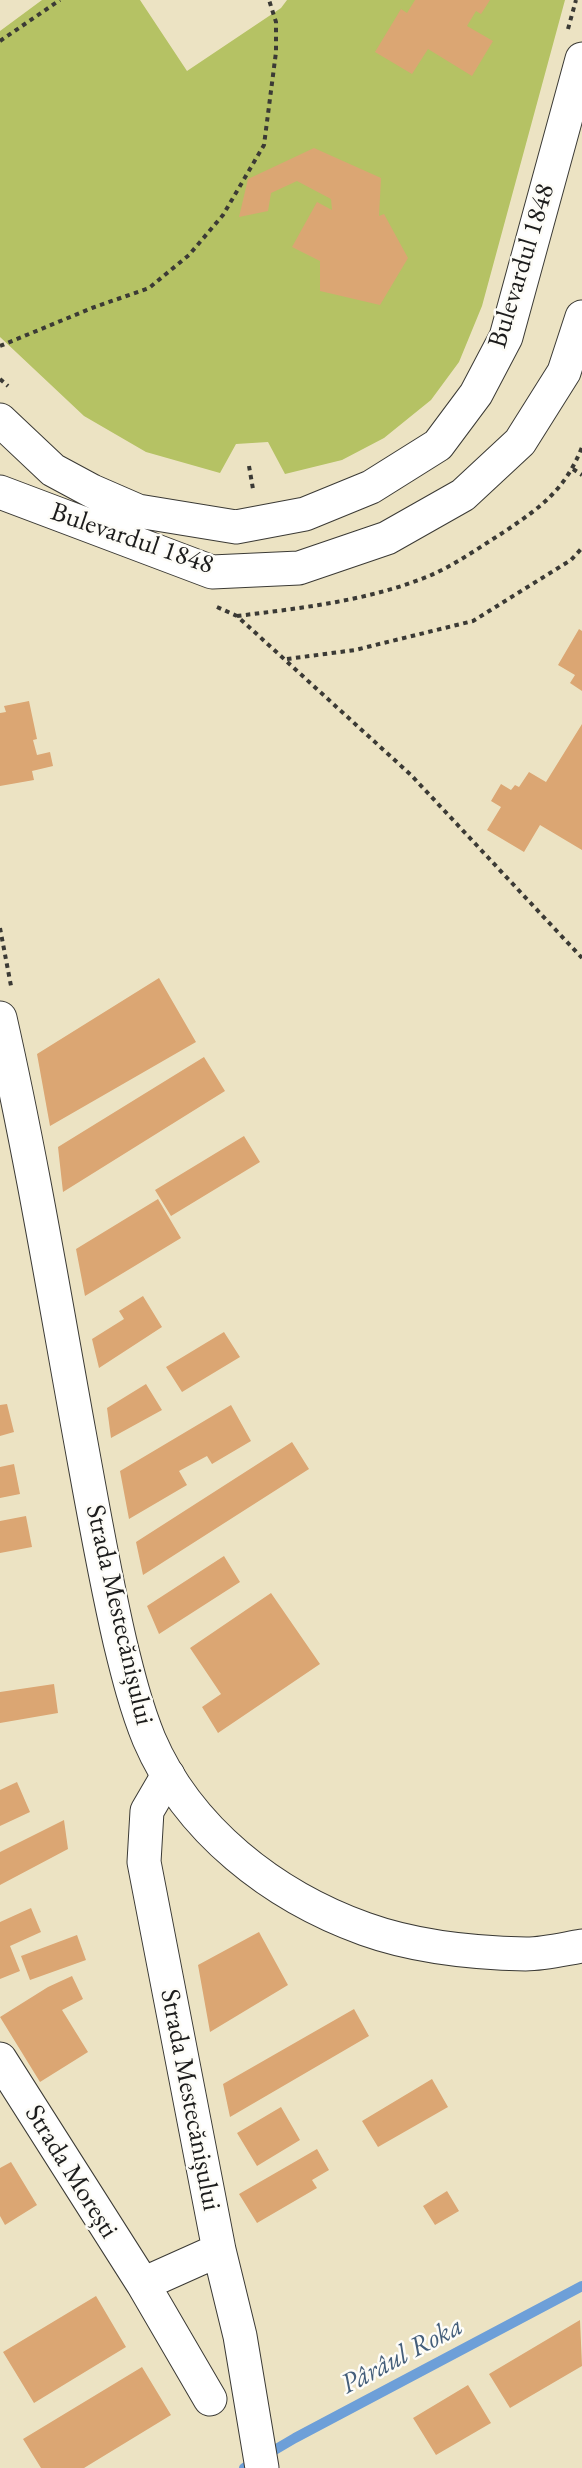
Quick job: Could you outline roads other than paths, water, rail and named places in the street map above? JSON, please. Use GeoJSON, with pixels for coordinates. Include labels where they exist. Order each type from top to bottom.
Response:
{"type":"FeatureCollection","features":[{"type":"Feature","properties":{"kind":"street","name":"Bulevardul 1848"},"geometry":{"type":"LineString","coordinates":[[5,427],[53,470],[92,491],[138,511],[236,527],[305,514],[371,487],[438,445],[476,394],[506,338],[575,46]]}},
{"type":"Feature","properties":{"kind":"street","name":"Bulevardul 1848"},"geometry":{"type":"LineString","coordinates":[[0,492],[212,572],[299,568],[387,538],[463,495],[520,442],[564,372],[582,317]]}},
{"type":"Feature","properties":{"kind":"street"},"geometry":{"type":"LineString","coordinates":[[0,505],[47,510]]}},
{"type":"Feature","properties":{"kind":"street","name":"Strada Mestecănișului"},"geometry":{"type":"LineString","coordinates":[[0,1018],[20,1106],[109,1594],[134,1698],[150,1740],[168,1775],[147,1811],[144,1862],[219,2250],[240,2337],[262,2468]]}},
{"type":"Feature","properties":{"kind":"street","name":"Strada Mestecănișului"},"geometry":{"type":"LineString","coordinates":[[0,1079],[20,1106]]}},
{"type":"Feature","properties":{"kind":"street"},"geometry":{"type":"LineString","coordinates":[[168,1775],[194,1814],[226,1846],[270,1882],[318,1908],[365,1929],[415,1943],[475,1950],[529,1954],[582,1946]]}},
{"type":"Feature","properties":{"kind":"street","name":"Strada Morești"},"geometry":{"type":"LineString","coordinates":[[0,2060],[143,2284],[210,2399]]}},
{"type":"Feature","properties":{"kind":"street"},"geometry":{"type":"LineString","coordinates":[[143,2284],[219,2250]]}},
{"type":"Feature","properties":{"kind":"waterway","name":"Pârâul Roka"},"geometry":{"type":"LineString","coordinates":[[244,2468],[295,2438],[582,2286]]}}]}
